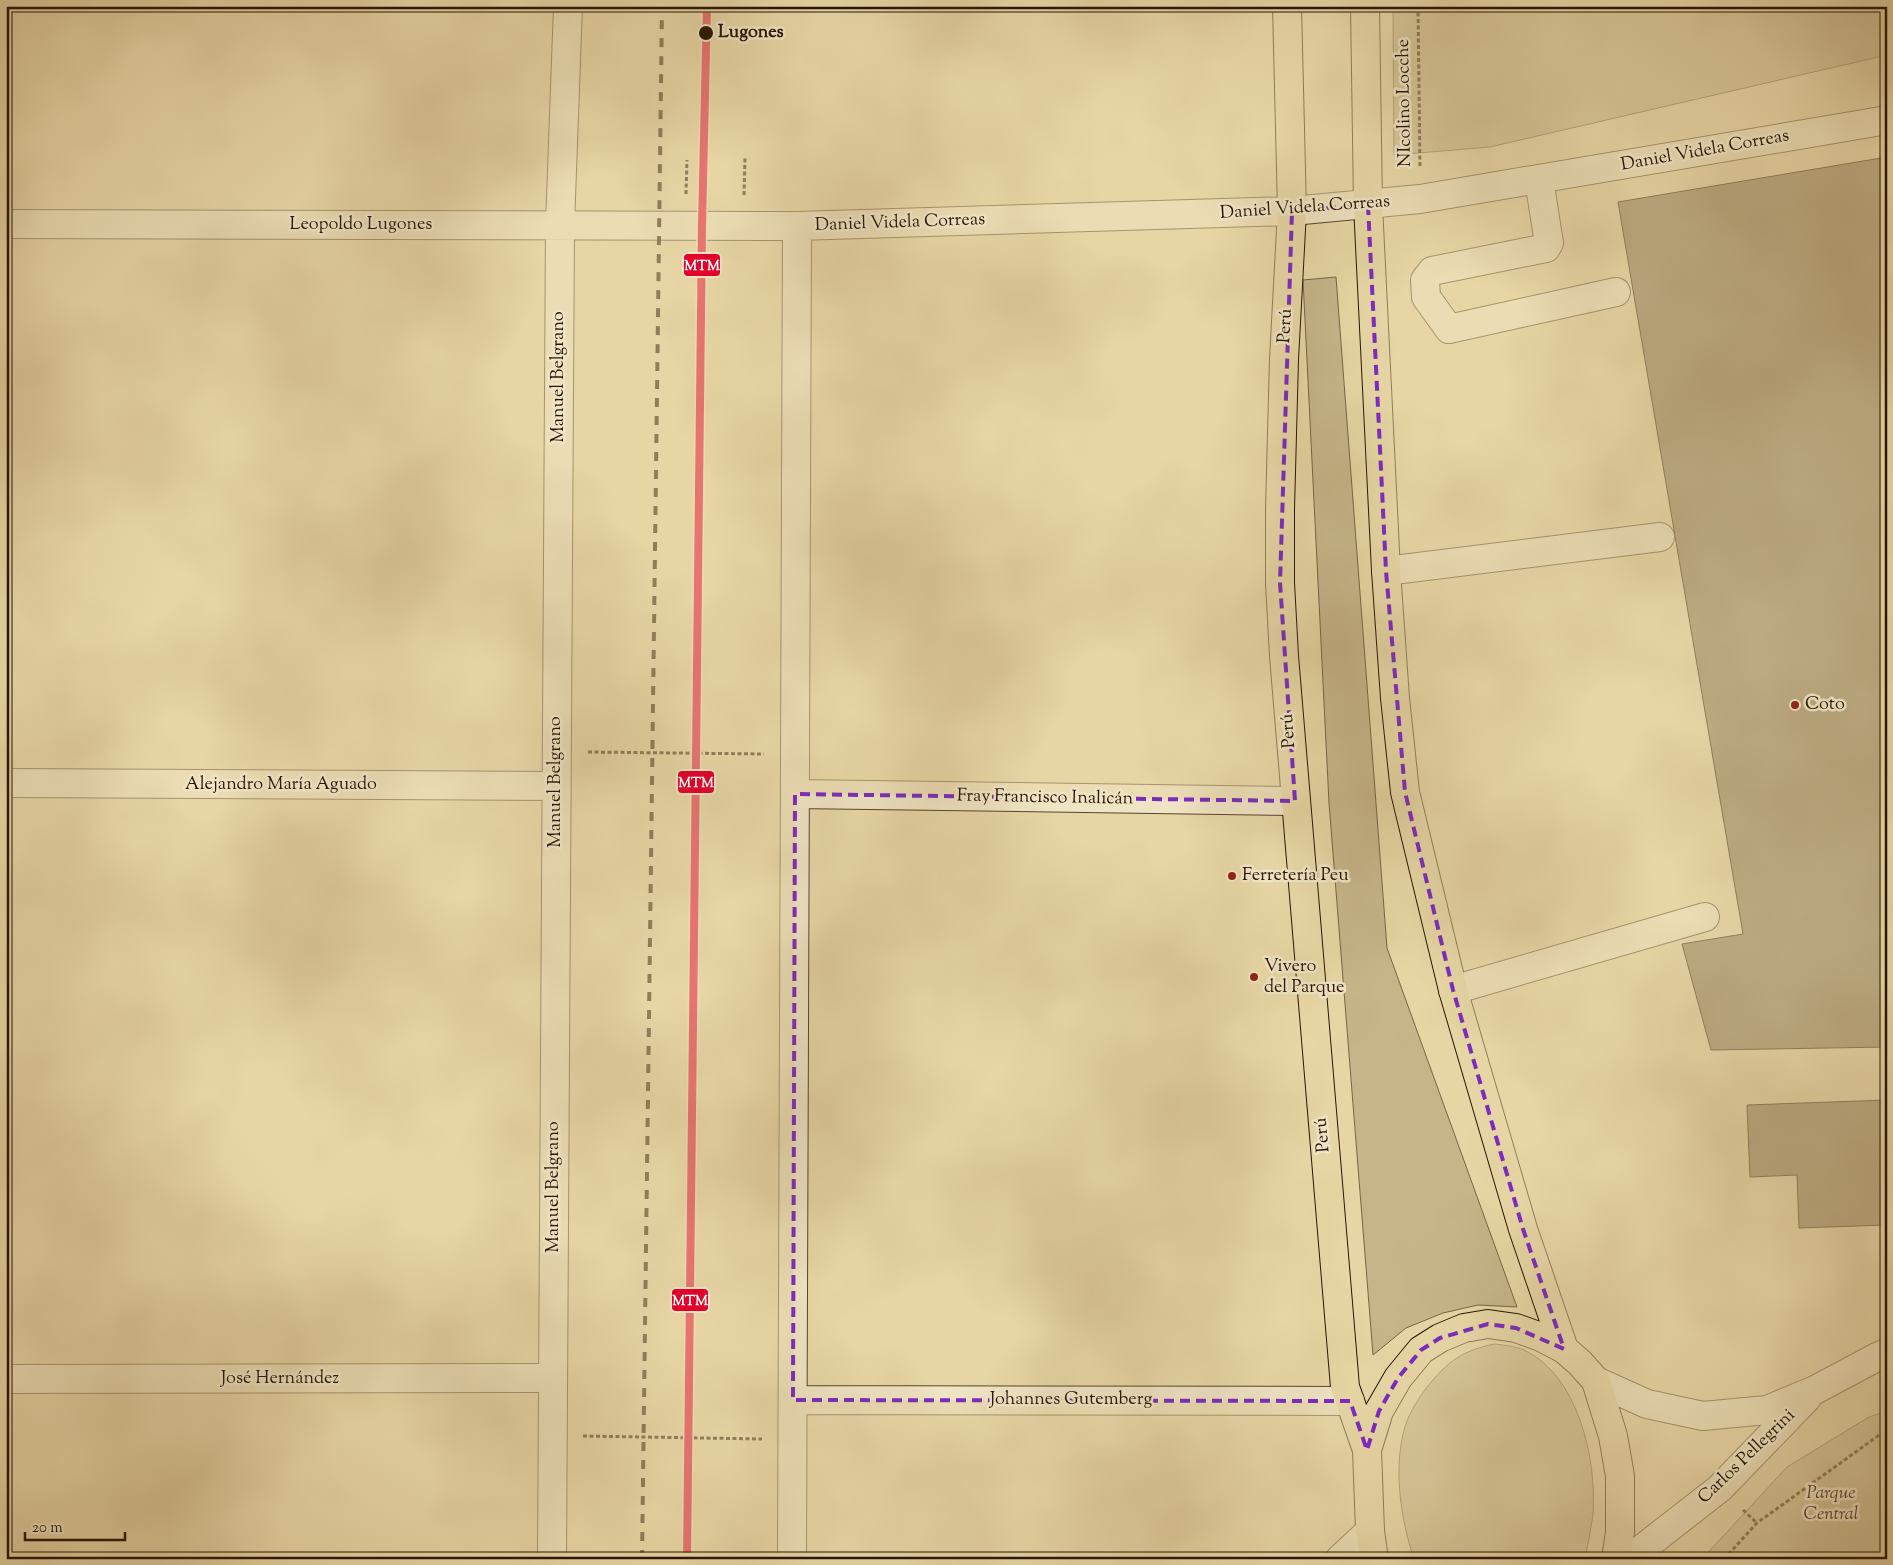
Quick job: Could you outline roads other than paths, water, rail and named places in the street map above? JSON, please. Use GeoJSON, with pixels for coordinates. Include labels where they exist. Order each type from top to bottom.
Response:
{"type":"FeatureCollection","features":[{"type":"Feature","properties":{"kind":"main road","name":"Perú"},"geometry":{"type":"LineString","coordinates":[[1287,6],[1292,212],[1284,359],[1280,584],[1295,801],[1345,1387],[1367,1450]]}},
{"type":"Feature","properties":{"kind":"main road"},"geometry":{"type":"LineString","coordinates":[[1365,6],[1368,205],[1386,571],[1394,698],[1405,792],[1453,990],[1523,1229],[1564,1349]]}},
{"type":"Feature","properties":{"kind":"main road"},"geometry":{"type":"LineString","coordinates":[[1374,1559],[1370,1531],[1367,1450],[1379,1411],[1398,1378],[1421,1350],[1440,1338],[1464,1328],[1488,1324],[1516,1328],[1542,1337],[1564,1349],[1596,1380],[1613,1436],[1620,1476],[1620,1532],[1616,1559]]}},
{"type":"Feature","properties":{"kind":"street","name":"Manuel Belgrano"},"geometry":{"type":"LineString","coordinates":[[552,1559],[560,225],[568,6]]}},
{"type":"Feature","properties":{"kind":"street","name":"Daniel Videla Correas"},"geometry":{"type":"LineString","coordinates":[[716,226],[797,226],[1292,212],[1420,199],[1887,120]]}},
{"type":"Feature","properties":{"kind":"street"},"geometry":{"type":"LineString","coordinates":[[1539,180],[1549,243],[1546,248],[1432,272],[1425,280],[1426,297],[1449,328],[1616,292]]}},
{"type":"Feature","properties":{"kind":"street","name":"Leopoldo Lugones"},"geometry":{"type":"LineString","coordinates":[[6,224],[716,226]]}},
{"type":"Feature","properties":{"kind":"street"},"geometry":{"type":"LineString","coordinates":[[792,1559],[797,226]]}},
{"type":"Feature","properties":{"kind":"street"},"geometry":{"type":"LineString","coordinates":[[1386,571],[1660,537]]}},
{"type":"Feature","properties":{"kind":"street","name":"Alejandro María Aguado"},"geometry":{"type":"LineString","coordinates":[[6,784],[556,786]]}},
{"type":"Feature","properties":{"kind":"street","name":"Fray Francisco Inalicán"},"geometry":{"type":"LineString","coordinates":[[795,794],[1295,801]]}},
{"type":"Feature","properties":{"kind":"street"},"geometry":{"type":"LineString","coordinates":[[1453,990],[1705,917]]}},
{"type":"Feature","properties":{"kind":"street","name":"Carlos Pellegrini"},"geometry":{"type":"LineString","coordinates":[[1596,1380],[1647,1404],[1703,1416],[1767,1410],[1815,1390],[1887,1353]]}},
{"type":"Feature","properties":{"kind":"street","name":"José Hernández"},"geometry":{"type":"LineString","coordinates":[[6,1379],[553,1378]]}},
{"type":"Feature","properties":{"kind":"street","name":"Carlos Pellegrini"},"geometry":{"type":"LineString","coordinates":[[1629,1559],[1720,1488],[1815,1390]]}},
{"type":"Feature","properties":{"kind":"street","name":"Johannes Gutemberg"},"geometry":{"type":"LineString","coordinates":[[793,1400],[1350,1401]]}},
{"type":"Feature","properties":{"kind":"street"},"geometry":{"type":"LineString","coordinates":[[1340,1559],[1370,1531]]}},
{"type":"Feature","properties":{"kind":"railway"},"geometry":{"type":"LineString","coordinates":[[642,1559],[662,6]]}},
{"type":"Feature","properties":{"kind":"place","name":"Lugones"},"geometry":{"type":"Point","coordinates":[706,33]}},
{"type":"Feature","properties":{"kind":"place","name":"Coto"},"geometry":{"type":"Point","coordinates":[1795,705]}},
{"type":"Feature","properties":{"kind":"place","name":"Ferretería Peu"},"geometry":{"type":"Point","coordinates":[1232,876]}},
{"type":"Feature","properties":{"kind":"place","name":"Vivero del Parque"},"geometry":{"type":"Point","coordinates":[1254,977]}},
{"type":"Feature","properties":{"kind":"park label","name":"Parque Central"},"geometry":{"type":"Point","coordinates":[1831,1504]}}]}
